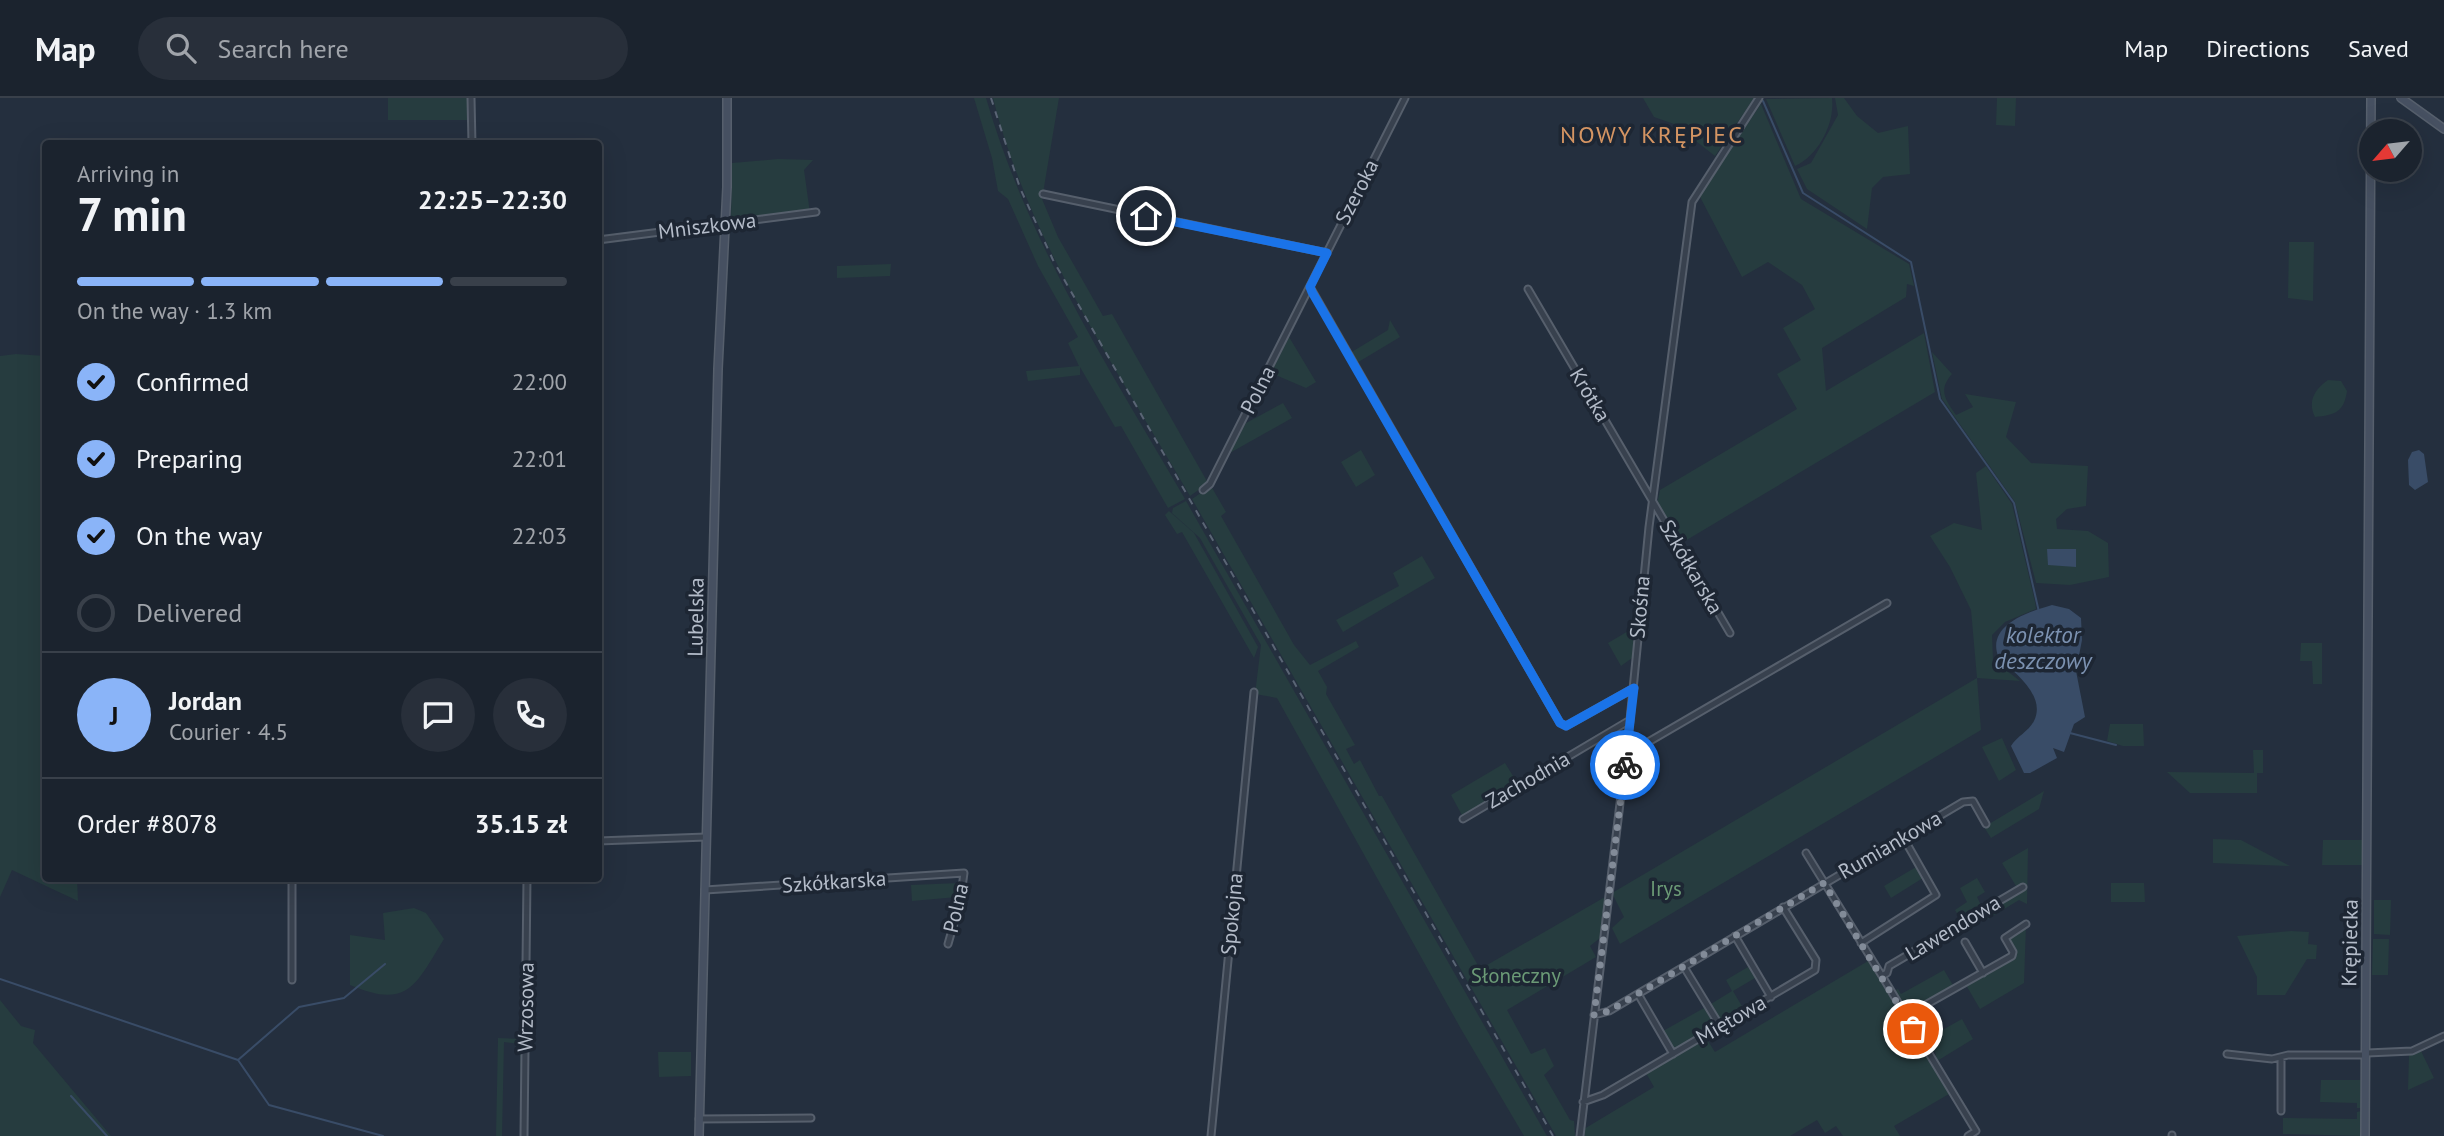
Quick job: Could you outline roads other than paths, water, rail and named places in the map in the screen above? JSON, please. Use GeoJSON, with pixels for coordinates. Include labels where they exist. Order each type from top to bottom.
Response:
{"type":"FeatureCollection","features":[{"type":"Feature","properties":{"kind":"street"},"geometry":{"type":"LineString","coordinates":[[471,98],[472,140]]}},
{"type":"Feature","properties":{"kind":"street","name":"Lubelska"},"geometry":{"type":"LineString","coordinates":[[699,1136],[727,98]]}},
{"type":"Feature","properties":{"kind":"street","name":"Szeroka"},"geometry":{"type":"LineString","coordinates":[[1310,287],[1405,98]]}},
{"type":"Feature","properties":{"kind":"street","name":"Skośna"},"geometry":{"type":"LineString","coordinates":[[1580,1136],[1634,688],[1652,501],[1692,202],[1759,98]]}},
{"type":"Feature","properties":{"kind":"street","name":"Krępiecka"},"geometry":{"type":"LineString","coordinates":[[2365,1136],[2371,98]]}},
{"type":"Feature","properties":{"kind":"street"},"geometry":{"type":"LineString","coordinates":[[2400,98],[2444,129]]}},
{"type":"Feature","properties":{"kind":"street"},"geometry":{"type":"LineString","coordinates":[[1043,194],[1327,253]]}},
{"type":"Feature","properties":{"kind":"street","name":"Mniszkowa"},"geometry":{"type":"LineString","coordinates":[[602,239],[816,212]]}},
{"type":"Feature","properties":{"kind":"street"},"geometry":{"type":"LineString","coordinates":[[1310,287],[1560,723],[1566,726],[1634,688]]}},
{"type":"Feature","properties":{"kind":"street","name":"Polna"},"geometry":{"type":"LineString","coordinates":[[1203,491],[1210,484],[1310,287]]}},
{"type":"Feature","properties":{"kind":"street","name":"Krótka"},"geometry":{"type":"LineString","coordinates":[[1528,289],[1652,501]]}},
{"type":"Feature","properties":{"kind":"street","name":"Szkółkarska"},"geometry":{"type":"LineString","coordinates":[[1652,501],[1730,633]]}},
{"type":"Feature","properties":{"kind":"street"},"geometry":{"type":"LineString","coordinates":[[1626,755],[1887,603]]}},
{"type":"Feature","properties":{"kind":"street","name":"Spokojna"},"geometry":{"type":"LineString","coordinates":[[1211,1136],[1254,692]]}},
{"type":"Feature","properties":{"kind":"street","name":"Zachodnia"},"geometry":{"type":"LineString","coordinates":[[1462,819],[1630,720]]}},
{"type":"Feature","properties":{"kind":"street","name":"Rumiankowa"},"geometry":{"type":"LineString","coordinates":[[1594,1015],[1604,1013],[1638,994],[1969,800],[1973,801],[1986,824]]}},
{"type":"Feature","properties":{"kind":"street"},"geometry":{"type":"LineString","coordinates":[[602,841],[706,837]]}},
{"type":"Feature","properties":{"kind":"street"},"geometry":{"type":"LineString","coordinates":[[1861,943],[1936,895],[1903,837]]}},
{"type":"Feature","properties":{"kind":"street"},"geometry":{"type":"LineString","coordinates":[[1806,853],[1861,943],[1884,975],[1976,1131],[1968,1136]]}},
{"type":"Feature","properties":{"kind":"street","name":"Szkółkarska"},"geometry":{"type":"LineString","coordinates":[[705,890],[964,873]]}},
{"type":"Feature","properties":{"kind":"street","name":"Polna"},"geometry":{"type":"LineString","coordinates":[[948,944],[960,902],[964,873]]}},
{"type":"Feature","properties":{"kind":"street"},"geometry":{"type":"LineString","coordinates":[[292,882],[292,980]]}},
{"type":"Feature","properties":{"kind":"street","name":"Wrzosowa"},"geometry":{"type":"LineString","coordinates":[[524,1136],[527,882]]}},
{"type":"Feature","properties":{"kind":"street","name":"Lawendowa"},"geometry":{"type":"LineString","coordinates":[[1884,975],[1889,967],[2023,887]]}},
{"type":"Feature","properties":{"kind":"street","name":"Miętowa"},"geometry":{"type":"LineString","coordinates":[[1583,1102],[1603,1095],[1817,966],[1783,908]]}},
{"type":"Feature","properties":{"kind":"street"},"geometry":{"type":"LineString","coordinates":[[1906,1016],[2012,956],[2013,952],[2005,938],[2026,924]]}},
{"type":"Feature","properties":{"kind":"street"},"geometry":{"type":"LineString","coordinates":[[1735,936],[1771,996]]}},
{"type":"Feature","properties":{"kind":"street"},"geometry":{"type":"LineString","coordinates":[[1965,942],[1983,973]]}},
{"type":"Feature","properties":{"kind":"street"},"geometry":{"type":"LineString","coordinates":[[1684,967],[1720,1026]]}},
{"type":"Feature","properties":{"kind":"street"},"geometry":{"type":"LineString","coordinates":[[1638,994],[1673,1054]]}},
{"type":"Feature","properties":{"kind":"street"},"geometry":{"type":"LineString","coordinates":[[2227,1054],[2281,1057],[2412,1051],[2444,1036]]}},
{"type":"Feature","properties":{"kind":"street"},"geometry":{"type":"LineString","coordinates":[[2281,1057],[2281,1111]]}},
{"type":"Feature","properties":{"kind":"street"},"geometry":{"type":"LineString","coordinates":[[699,1119],[811,1118]]}},
{"type":"Feature","properties":{"kind":"water"},"geometry":{"type":"Polygon","coordinates":[[[2419,450],[2424,454],[2428,482],[2415,490],[2409,485],[2408,460],[2412,452],[2419,450]]]}},
{"type":"Feature","properties":{"kind":"water"},"geometry":{"type":"Polygon","coordinates":[[[2047,549],[2076,549],[2076,567],[2048,565],[2047,549]]]}},
{"type":"Feature","properties":{"kind":"water","name":"kolektor deszczowy"},"geometry":{"type":"Polygon","coordinates":[[[2052,605],[2069,609],[2081,618],[2082,640],[2076,671],[2085,717],[2074,724],[2064,752],[2053,748],[2057,758],[2030,773],[2024,773],[2011,746],[2034,721],[2036,702],[2026,684],[1998,656],[1996,645],[1998,636],[2012,622],[2052,605]]]}},
{"type":"Feature","properties":{"kind":"waterway"},"geometry":{"type":"LineString","coordinates":[[1763,101],[1803,193],[1911,262],[1940,399],[2014,503],[2039,612]]}},
{"type":"Feature","properties":{"kind":"waterway"},"geometry":{"type":"LineString","coordinates":[[2070,733],[2116,745]]}},
{"type":"Feature","properties":{"kind":"waterway"},"geometry":{"type":"LineString","coordinates":[[238,1060],[299,1007],[344,998],[385,964]]}},
{"type":"Feature","properties":{"kind":"waterway"},"geometry":{"type":"LineString","coordinates":[[0,979],[238,1060],[269,1105],[383,1136]]}},
{"type":"Feature","properties":{"kind":"waterway"},"geometry":{"type":"LineString","coordinates":[[71,1096],[107,1136]]}},
{"type":"Feature","properties":{"kind":"railway"},"geometry":{"type":"LineString","coordinates":[[991,98],[1020,188],[1053,260],[1553,1136]]}},
{"type":"Feature","properties":{"kind":"district","name":"NOWY KRĘPIEC"},"geometry":{"type":"Point","coordinates":[1652,135]}},
{"type":"Feature","properties":{"kind":"park label","name":"Irys"},"geometry":{"type":"Point","coordinates":[1666,889]}},
{"type":"Feature","properties":{"kind":"park label","name":"Słoneczny"},"geometry":{"type":"Point","coordinates":[1516,976]}}]}
